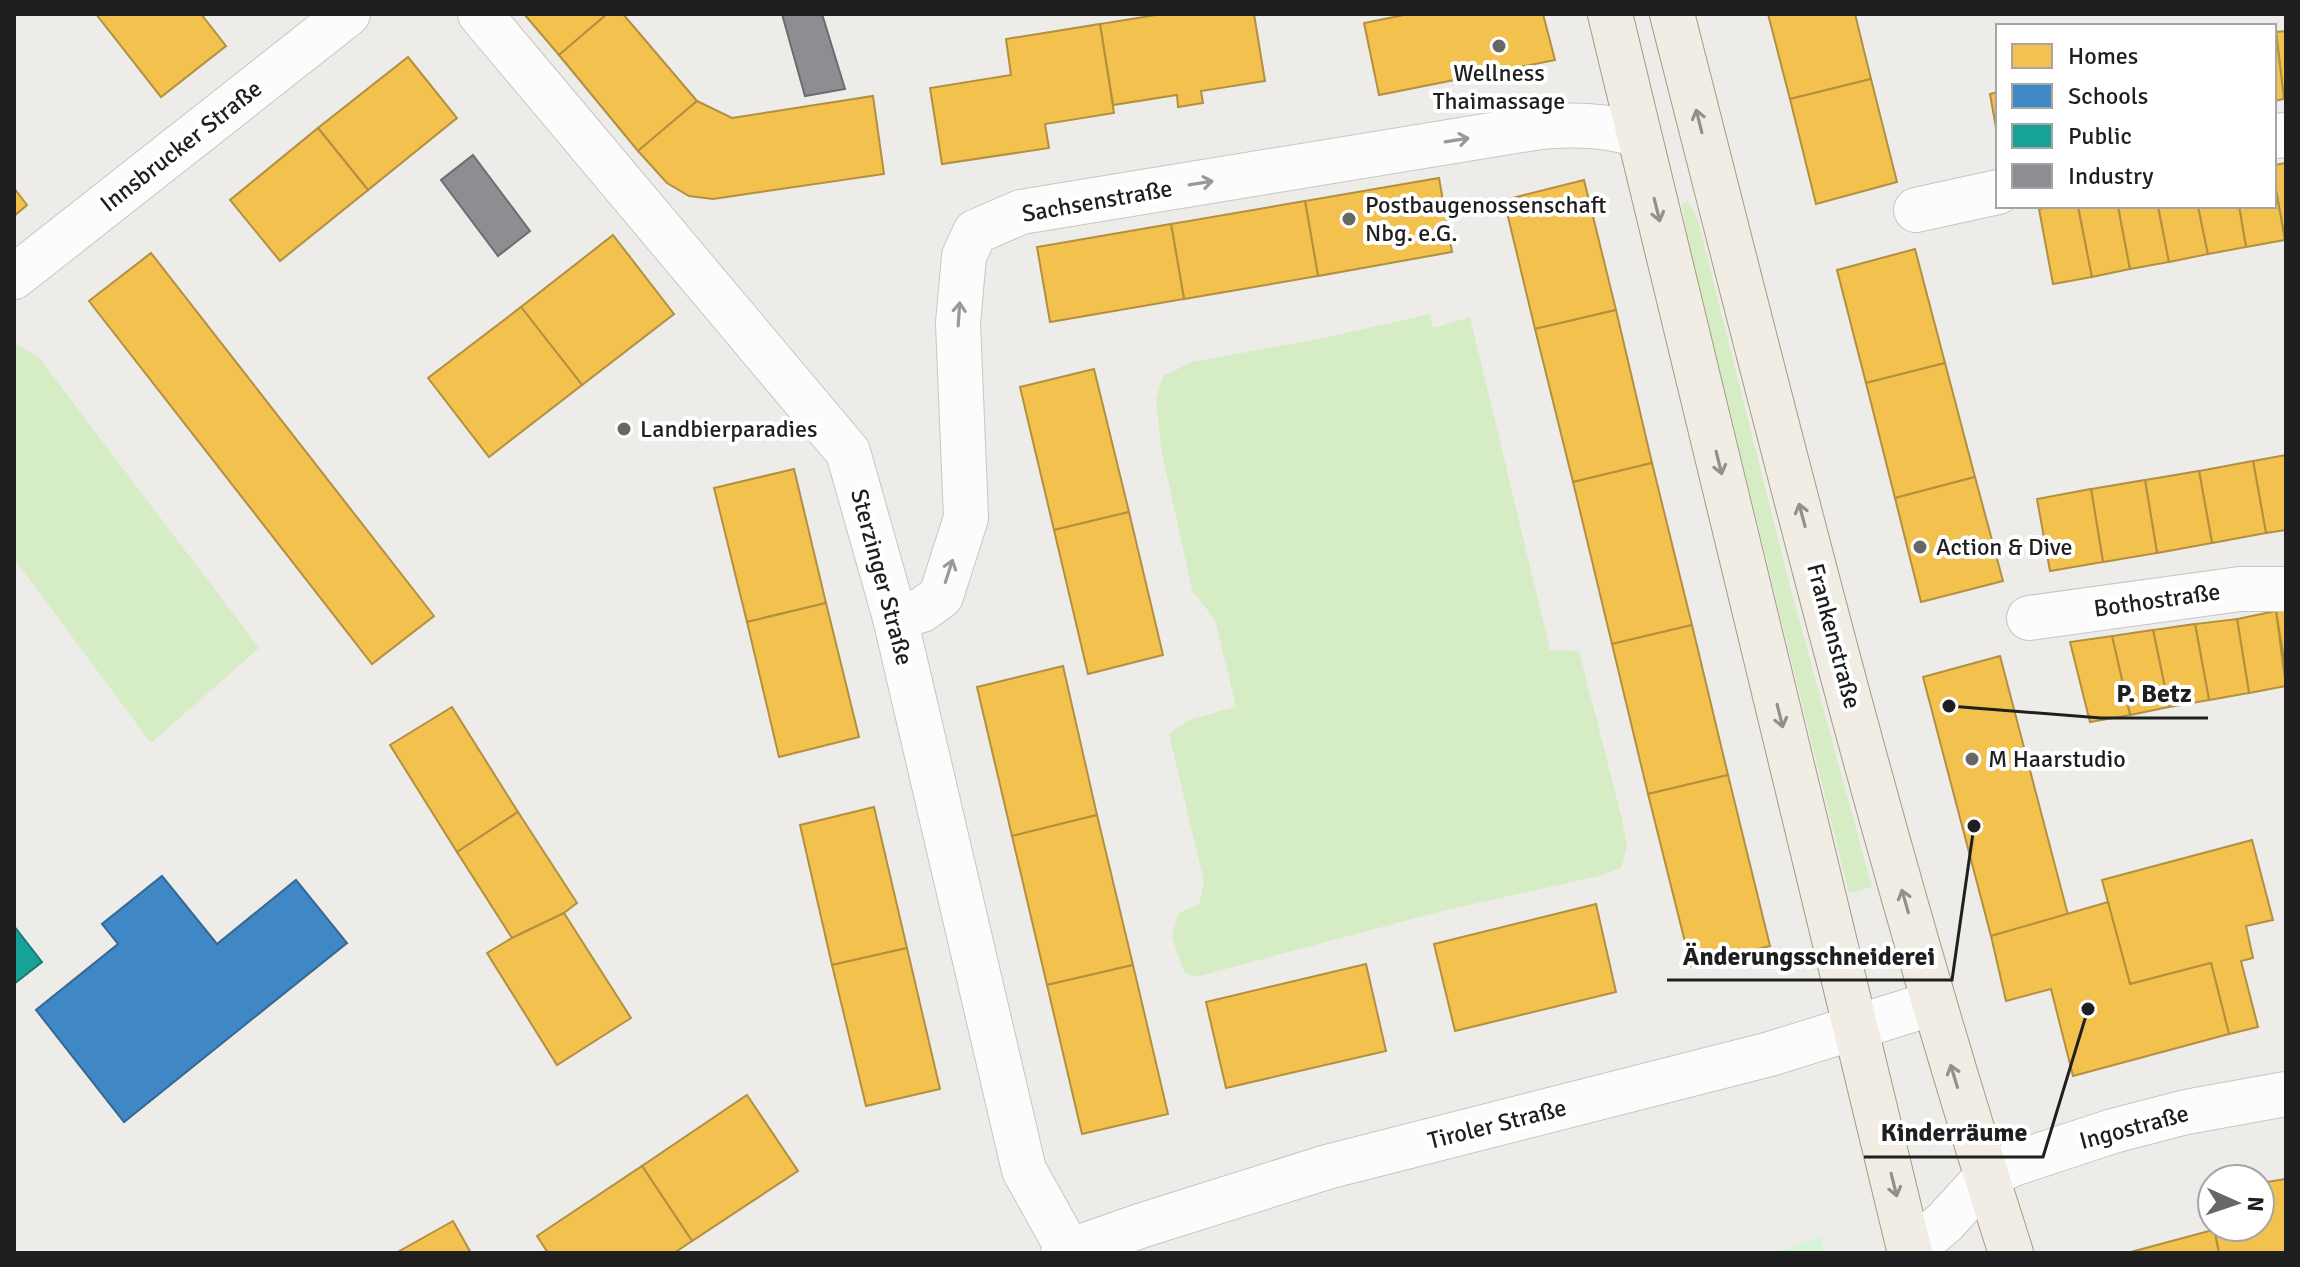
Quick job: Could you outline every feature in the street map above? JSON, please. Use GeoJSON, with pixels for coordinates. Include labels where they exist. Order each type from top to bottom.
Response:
{"type":"FeatureCollection","features":[{"type":"Feature","properties":{"kind":"main road"},"geometry":{"type":"LineString","coordinates":[[1610,14],[1910,1252]]}},
{"type":"Feature","properties":{"kind":"main road","name":"Frankenstraße"},"geometry":{"type":"LineString","coordinates":[[1672,14],[1839,659],[1934,1003],[2011,1253]]}},
{"type":"Feature","properties":{"kind":"street","name":"Innsbrucker Straße"},"geometry":{"type":"LineString","coordinates":[[14,277],[348,14]]}},
{"type":"Feature","properties":{"kind":"street","name":"Sterzinger Straße"},"geometry":{"type":"LineString","coordinates":[[480,14],[848,452],[895,618],[1024,1170],[1066,1252]]}},
{"type":"Feature","properties":{"kind":"street","name":"Sachsenstraße"},"geometry":{"type":"LineString","coordinates":[[895,618],[922,610],[941,596],[966,518],[958,323],[964,256],[975,232],[1021,212],[1540,127],[1585,124],[1639,135]]}},
{"type":"Feature","properties":{"kind":"street"},"geometry":{"type":"LineString","coordinates":[[1916,210],[1996,192]]}},
{"type":"Feature","properties":{"kind":"street","name":"Bothostraße"},"geometry":{"type":"LineString","coordinates":[[2029,618],[2240,589],[2286,589]]}},
{"type":"Feature","properties":{"kind":"street","name":"Tiroler Straße"},"geometry":{"type":"LineString","coordinates":[[1066,1252],[1327,1167],[1757,1058],[1934,1003]]}},
{"type":"Feature","properties":{"kind":"street","name":"Ingostraße"},"geometry":{"type":"LineString","coordinates":[[1986,1177],[2040,1153],[2113,1131],[2186,1112],[2286,1094]]}},
{"type":"Feature","properties":{"kind":"street"},"geometry":{"type":"LineString","coordinates":[[1910,1252],[1945,1222],[1986,1177]]}},
{"type":"Feature","properties":{"kind":"green space"},"geometry":{"type":"Polygon","coordinates":[[[1688,201],[1698,221],[1791,590],[1872,887],[1849,893],[1687,238],[1682,204],[1688,201]]]}},
{"type":"Feature","properties":{"kind":"green space"},"geometry":{"type":"Polygon","coordinates":[[[1430,314],[1433,328],[1470,317],[1550,650],[1579,651],[1622,819],[1627,847],[1621,868],[1599,876],[1438,912],[1196,977],[1184,972],[1172,937],[1178,913],[1199,904],[1204,882],[1169,734],[1191,719],[1236,707],[1215,620],[1192,590],[1161,448],[1156,400],[1163,376],[1192,362],[1324,338],[1430,314]]]}},
{"type":"Feature","properties":{"kind":"green space"},"geometry":{"type":"Polygon","coordinates":[[[14,342],[40,359],[259,648],[151,743],[14,559],[14,342]]]}},
{"type":"Feature","properties":{"kind":"green space"},"geometry":{"type":"Polygon","coordinates":[[[1820,1237],[1825,1253],[1774,1253],[1820,1237]]]}},
{"type":"Feature","properties":{"kind":"building: Homes"},"geometry":{"type":"Polygon","coordinates":[[[96,14],[201,14],[226,46],[161,97],[96,14]]]}},
{"type":"Feature","properties":{"kind":"building: Homes"},"geometry":{"type":"Polygon","coordinates":[[[524,14],[607,14],[559,55],[524,14]]]}},
{"type":"Feature","properties":{"kind":"building: Homes"},"geometry":{"type":"Polygon","coordinates":[[[607,14],[623,14],[697,101],[638,151],[559,55],[607,14]]]}},
{"type":"Feature","properties":{"kind":"building: Homes"},"geometry":{"type":"Polygon","coordinates":[[[1162,14],[1254,14],[1265,81],[1201,91],[1203,103],[1178,107],[1177,95],[1113,105],[1100,24],[1162,14]]]}},
{"type":"Feature","properties":{"kind":"building: Homes"},"geometry":{"type":"Polygon","coordinates":[[[1409,14],[1543,14],[1555,60],[1379,95],[1364,23],[1409,14]]]}},
{"type":"Feature","properties":{"kind":"building: Homes"},"geometry":{"type":"Polygon","coordinates":[[[1768,14],[1855,14],[1871,79],[1790,99],[1768,14]]]}},
{"type":"Feature","properties":{"kind":"building: Homes"},"geometry":{"type":"Polygon","coordinates":[[[1100,24],[1114,113],[1045,124],[1049,148],[942,164],[930,88],[1011,75],[1006,39],[1100,24]]]}},
{"type":"Feature","properties":{"kind":"building: Homes"},"geometry":{"type":"Polygon","coordinates":[[[2286,31],[2286,99],[2284,99],[2276,32],[2286,31]]]}},
{"type":"Feature","properties":{"kind":"building: Homes"},"geometry":{"type":"Polygon","coordinates":[[[2276,32],[2284,99],[2276,101],[2276,32]]]}},
{"type":"Feature","properties":{"kind":"building: Homes"},"geometry":{"type":"Polygon","coordinates":[[[408,57],[457,118],[368,190],[318,128],[408,57]]]}},
{"type":"Feature","properties":{"kind":"building: Homes"},"geometry":{"type":"Polygon","coordinates":[[[1871,79],[1897,182],[1816,204],[1790,99],[1871,79]]]}},
{"type":"Feature","properties":{"kind":"building: Homes"},"geometry":{"type":"Polygon","coordinates":[[[1996,92],[1996,128],[1990,94],[1996,92]]]}},
{"type":"Feature","properties":{"kind":"building: Homes"},"geometry":{"type":"Polygon","coordinates":[[[873,96],[884,174],[713,199],[689,196],[667,183],[638,151],[697,101],[732,118],[873,96]]]}},
{"type":"Feature","properties":{"kind":"building: Homes"},"geometry":{"type":"Polygon","coordinates":[[[318,128],[368,190],[280,261],[230,200],[318,128]]]}},
{"type":"Feature","properties":{"kind":"building: Homes"},"geometry":{"type":"Polygon","coordinates":[[[2286,163],[2286,240],[2276,190],[2276,165],[2286,163]]]}},
{"type":"Feature","properties":{"kind":"building: Homes"},"geometry":{"type":"Polygon","coordinates":[[[1439,178],[1452,252],[1318,276],[1305,201],[1439,178]]]}},
{"type":"Feature","properties":{"kind":"building: Homes"},"geometry":{"type":"Polygon","coordinates":[[[1584,180],[1616,310],[1535,329],[1504,200],[1584,180]]]}},
{"type":"Feature","properties":{"kind":"building: Homes"},"geometry":{"type":"Polygon","coordinates":[[[14,188],[27,205],[14,216],[14,188]]]}},
{"type":"Feature","properties":{"kind":"building: Homes"},"geometry":{"type":"Polygon","coordinates":[[[2276,190],[2285,240],[2246,247],[2239,208],[2276,208],[2276,190]]]}},
{"type":"Feature","properties":{"kind":"building: Homes"},"geometry":{"type":"Polygon","coordinates":[[[1305,201],[1318,276],[1184,299],[1171,224],[1305,201]]]}},
{"type":"Feature","properties":{"kind":"building: Homes"},"geometry":{"type":"Polygon","coordinates":[[[2078,208],[2092,277],[2053,284],[2039,209],[2078,208]]]}},
{"type":"Feature","properties":{"kind":"building: Homes"},"geometry":{"type":"Polygon","coordinates":[[[2078,208],[2118,208],[2130,269],[2092,277],[2078,208]]]}},
{"type":"Feature","properties":{"kind":"building: Homes"},"geometry":{"type":"Polygon","coordinates":[[[2118,208],[2158,208],[2169,262],[2130,269],[2118,208]]]}},
{"type":"Feature","properties":{"kind":"building: Homes"},"geometry":{"type":"Polygon","coordinates":[[[2158,208],[2198,208],[2208,254],[2169,262],[2158,208]]]}},
{"type":"Feature","properties":{"kind":"building: Homes"},"geometry":{"type":"Polygon","coordinates":[[[2198,208],[2239,208],[2246,247],[2208,254],[2198,208]]]}},
{"type":"Feature","properties":{"kind":"building: Homes"},"geometry":{"type":"Polygon","coordinates":[[[1171,224],[1184,299],[1050,322],[1037,247],[1171,224]]]}},
{"type":"Feature","properties":{"kind":"building: Homes"},"geometry":{"type":"Polygon","coordinates":[[[613,235],[674,314],[582,385],[521,307],[613,235]]]}},
{"type":"Feature","properties":{"kind":"building: Homes"},"geometry":{"type":"Polygon","coordinates":[[[1915,249],[1945,363],[1866,383],[1837,270],[1915,249]]]}},
{"type":"Feature","properties":{"kind":"building: Homes"},"geometry":{"type":"Polygon","coordinates":[[[151,253],[434,616],[372,664],[89,301],[151,253]]]}},
{"type":"Feature","properties":{"kind":"building: Homes"},"geometry":{"type":"Polygon","coordinates":[[[521,307],[582,385],[489,457],[428,378],[521,307]]]}},
{"type":"Feature","properties":{"kind":"building: Homes"},"geometry":{"type":"Polygon","coordinates":[[[1616,310],[1652,463],[1573,482],[1535,329],[1616,310]]]}},
{"type":"Feature","properties":{"kind":"building: Homes"},"geometry":{"type":"Polygon","coordinates":[[[1945,363],[1975,477],[1895,498],[1866,383],[1945,363]]]}},
{"type":"Feature","properties":{"kind":"building: Homes"},"geometry":{"type":"Polygon","coordinates":[[[1094,369],[1129,512],[1054,530],[1020,387],[1094,369]]]}},
{"type":"Feature","properties":{"kind":"building: Homes"},"geometry":{"type":"Polygon","coordinates":[[[2286,455],[2286,530],[2266,533],[2253,461],[2286,455]]]}},
{"type":"Feature","properties":{"kind":"building: Homes"},"geometry":{"type":"Polygon","coordinates":[[[2253,461],[2266,533],[2212,543],[2199,471],[2253,461]]]}},
{"type":"Feature","properties":{"kind":"building: Homes"},"geometry":{"type":"Polygon","coordinates":[[[1652,463],[1692,625],[1612,644],[1573,482],[1652,463]]]}},
{"type":"Feature","properties":{"kind":"building: Homes"},"geometry":{"type":"Polygon","coordinates":[[[794,469],[826,603],[747,622],[714,488],[794,469]]]}},
{"type":"Feature","properties":{"kind":"building: Homes"},"geometry":{"type":"Polygon","coordinates":[[[2199,471],[2212,543],[2157,553],[2145,480],[2199,471]]]}},
{"type":"Feature","properties":{"kind":"building: Homes"},"geometry":{"type":"Polygon","coordinates":[[[1975,477],[2003,581],[1921,602],[1895,498],[1975,477]]]}},
{"type":"Feature","properties":{"kind":"building: Homes"},"geometry":{"type":"Polygon","coordinates":[[[2145,480],[2157,553],[2103,562],[2091,489],[2145,480]]]}},
{"type":"Feature","properties":{"kind":"building: Homes"},"geometry":{"type":"Polygon","coordinates":[[[2091,489],[2103,562],[2050,571],[2037,499],[2091,489]]]}},
{"type":"Feature","properties":{"kind":"building: Homes"},"geometry":{"type":"Polygon","coordinates":[[[1129,512],[1163,655],[1088,674],[1054,530],[1129,512]]]}},
{"type":"Feature","properties":{"kind":"building: Homes"},"geometry":{"type":"Polygon","coordinates":[[[826,603],[859,737],[779,757],[747,622],[826,603]]]}},
{"type":"Feature","properties":{"kind":"building: Homes"},"geometry":{"type":"Polygon","coordinates":[[[2286,609],[2286,672],[2276,611],[2286,609]]]}},
{"type":"Feature","properties":{"kind":"building: Homes"},"geometry":{"type":"Polygon","coordinates":[[[2276,611],[2286,686],[2249,693],[2237,619],[2276,611]]]}},
{"type":"Feature","properties":{"kind":"building: Homes"},"geometry":{"type":"Polygon","coordinates":[[[2237,619],[2249,693],[2209,700],[2195,624],[2237,619]]]}},
{"type":"Feature","properties":{"kind":"building: Homes"},"geometry":{"type":"Polygon","coordinates":[[[2195,624],[2209,700],[2169,707],[2153,630],[2195,624]]]}},
{"type":"Feature","properties":{"kind":"building: Homes"},"geometry":{"type":"Polygon","coordinates":[[[1692,625],[1728,775],[1648,794],[1612,644],[1692,625]]]}},
{"type":"Feature","properties":{"kind":"building: Homes"},"geometry":{"type":"Polygon","coordinates":[[[2153,630],[2169,707],[2130,715],[2112,636],[2153,630]]]}},
{"type":"Feature","properties":{"kind":"building: Homes"},"geometry":{"type":"Polygon","coordinates":[[[2112,636],[2130,715],[2090,722],[2070,642],[2112,636]]]}},
{"type":"Feature","properties":{"kind":"building: Homes"},"geometry":{"type":"Polygon","coordinates":[[[2000,656],[2068,915],[1991,936],[1923,677],[2000,656]]]}},
{"type":"Feature","properties":{"kind":"building: Homes"},"geometry":{"type":"Polygon","coordinates":[[[1063,666],[1097,815],[1012,836],[977,687],[1063,666]]]}},
{"type":"Feature","properties":{"kind":"building: Homes"},"geometry":{"type":"Polygon","coordinates":[[[452,707],[518,812],[457,852],[390,745],[452,707]]]}},
{"type":"Feature","properties":{"kind":"building: Homes"},"geometry":{"type":"Polygon","coordinates":[[[1728,775],[1770,946],[1691,966],[1648,794],[1728,775]]]}},
{"type":"Feature","properties":{"kind":"building: Homes"},"geometry":{"type":"Polygon","coordinates":[[[874,807],[907,948],[832,965],[800,825],[874,807]]]}},
{"type":"Feature","properties":{"kind":"building: Homes"},"geometry":{"type":"Polygon","coordinates":[[[518,812],[577,903],[564,913],[512,938],[457,852],[518,812]]]}},
{"type":"Feature","properties":{"kind":"building: Homes"},"geometry":{"type":"Polygon","coordinates":[[[1097,815],[1133,965],[1047,985],[1012,836],[1097,815]]]}},
{"type":"Feature","properties":{"kind":"building: Homes"},"geometry":{"type":"Polygon","coordinates":[[[2252,840],[2273,920],[2246,926],[2253,958],[2241,961],[2258,1027],[2229,1034],[2211,963],[2130,984],[2102,880],[2252,840]]]}},
{"type":"Feature","properties":{"kind":"building: Homes"},"geometry":{"type":"Polygon","coordinates":[[[2108,902],[2130,984],[2211,963],[2229,1034],[2073,1076],[2051,989],[2006,1001],[1991,936],[2108,902]]]}},
{"type":"Feature","properties":{"kind":"building: Homes"},"geometry":{"type":"Polygon","coordinates":[[[1596,904],[1616,992],[1455,1031],[1434,944],[1596,904]]]}},
{"type":"Feature","properties":{"kind":"building: Homes"},"geometry":{"type":"Polygon","coordinates":[[[564,913],[631,1018],[557,1065],[487,953],[564,913]]]}},
{"type":"Feature","properties":{"kind":"building: Homes"},"geometry":{"type":"Polygon","coordinates":[[[907,948],[940,1089],[866,1106],[832,965],[907,948]]]}},
{"type":"Feature","properties":{"kind":"building: Homes"},"geometry":{"type":"Polygon","coordinates":[[[1366,964],[1386,1051],[1226,1088],[1206,1002],[1366,964]]]}},
{"type":"Feature","properties":{"kind":"building: Homes"},"geometry":{"type":"Polygon","coordinates":[[[1133,965],[1168,1114],[1082,1134],[1047,985],[1133,965]]]}},
{"type":"Feature","properties":{"kind":"building: Homes"},"geometry":{"type":"Polygon","coordinates":[[[747,1095],[798,1171],[692,1241],[642,1166],[747,1095]]]}},
{"type":"Feature","properties":{"kind":"building: Homes"},"geometry":{"type":"Polygon","coordinates":[[[642,1166],[692,1241],[674,1253],[548,1253],[537,1236],[642,1166]]]}},
{"type":"Feature","properties":{"kind":"building: Homes"},"geometry":{"type":"Polygon","coordinates":[[[2286,1179],[2286,1253],[2219,1253],[2217,1243],[2276,1243],[2276,1181],[2286,1179]]]}},
{"type":"Feature","properties":{"kind":"building: Homes"},"geometry":{"type":"Polygon","coordinates":[[[453,1221],[471,1253],[396,1253],[453,1221]]]}},
{"type":"Feature","properties":{"kind":"building: Homes"},"geometry":{"type":"Polygon","coordinates":[[[2196,1234],[2196,1243],[2217,1243],[2219,1253],[2127,1253],[2196,1234]]]}},
{"type":"Feature","properties":{"kind":"building: Schools"},"geometry":{"type":"Polygon","coordinates":[[[162,876],[217,944],[296,880],[347,943],[124,1122],[36,1010],[118,944],[102,924],[162,876]]]}},
{"type":"Feature","properties":{"kind":"building: Public"},"geometry":{"type":"Polygon","coordinates":[[[14,926],[42,962],[14,984],[14,926]]]}},
{"type":"Feature","properties":{"kind":"building: Industry"},"geometry":{"type":"Polygon","coordinates":[[[782,14],[822,14],[845,89],[805,96],[782,14]]]}},
{"type":"Feature","properties":{"kind":"building: Industry"},"geometry":{"type":"Polygon","coordinates":[[[473,155],[530,231],[498,256],[441,180],[473,155]]]}},
{"type":"Feature","properties":{"kind":"place","name":"Wellness Thaimassage"},"geometry":{"type":"Point","coordinates":[1499,46]}},
{"type":"Feature","properties":{"kind":"place","name":"Postbaugenossenschaft Nbg. e.G."},"geometry":{"type":"Point","coordinates":[1349,219]}},
{"type":"Feature","properties":{"kind":"place","name":"Landbierparadies"},"geometry":{"type":"Point","coordinates":[624,429]}},
{"type":"Feature","properties":{"kind":"place","name":"Action & Dive"},"geometry":{"type":"Point","coordinates":[1920,547]}},
{"type":"Feature","properties":{"kind":"place","name":"P. Betz"},"geometry":{"type":"Point","coordinates":[1949,706]}},
{"type":"Feature","properties":{"kind":"place","name":"M Haarstudio"},"geometry":{"type":"Point","coordinates":[1972,759]}},
{"type":"Feature","properties":{"kind":"place","name":"Änderungsschneiderei"},"geometry":{"type":"Point","coordinates":[1974,826]}},
{"type":"Feature","properties":{"kind":"place","name":"Kinderräume"},"geometry":{"type":"Point","coordinates":[2088,1009]}}]}
